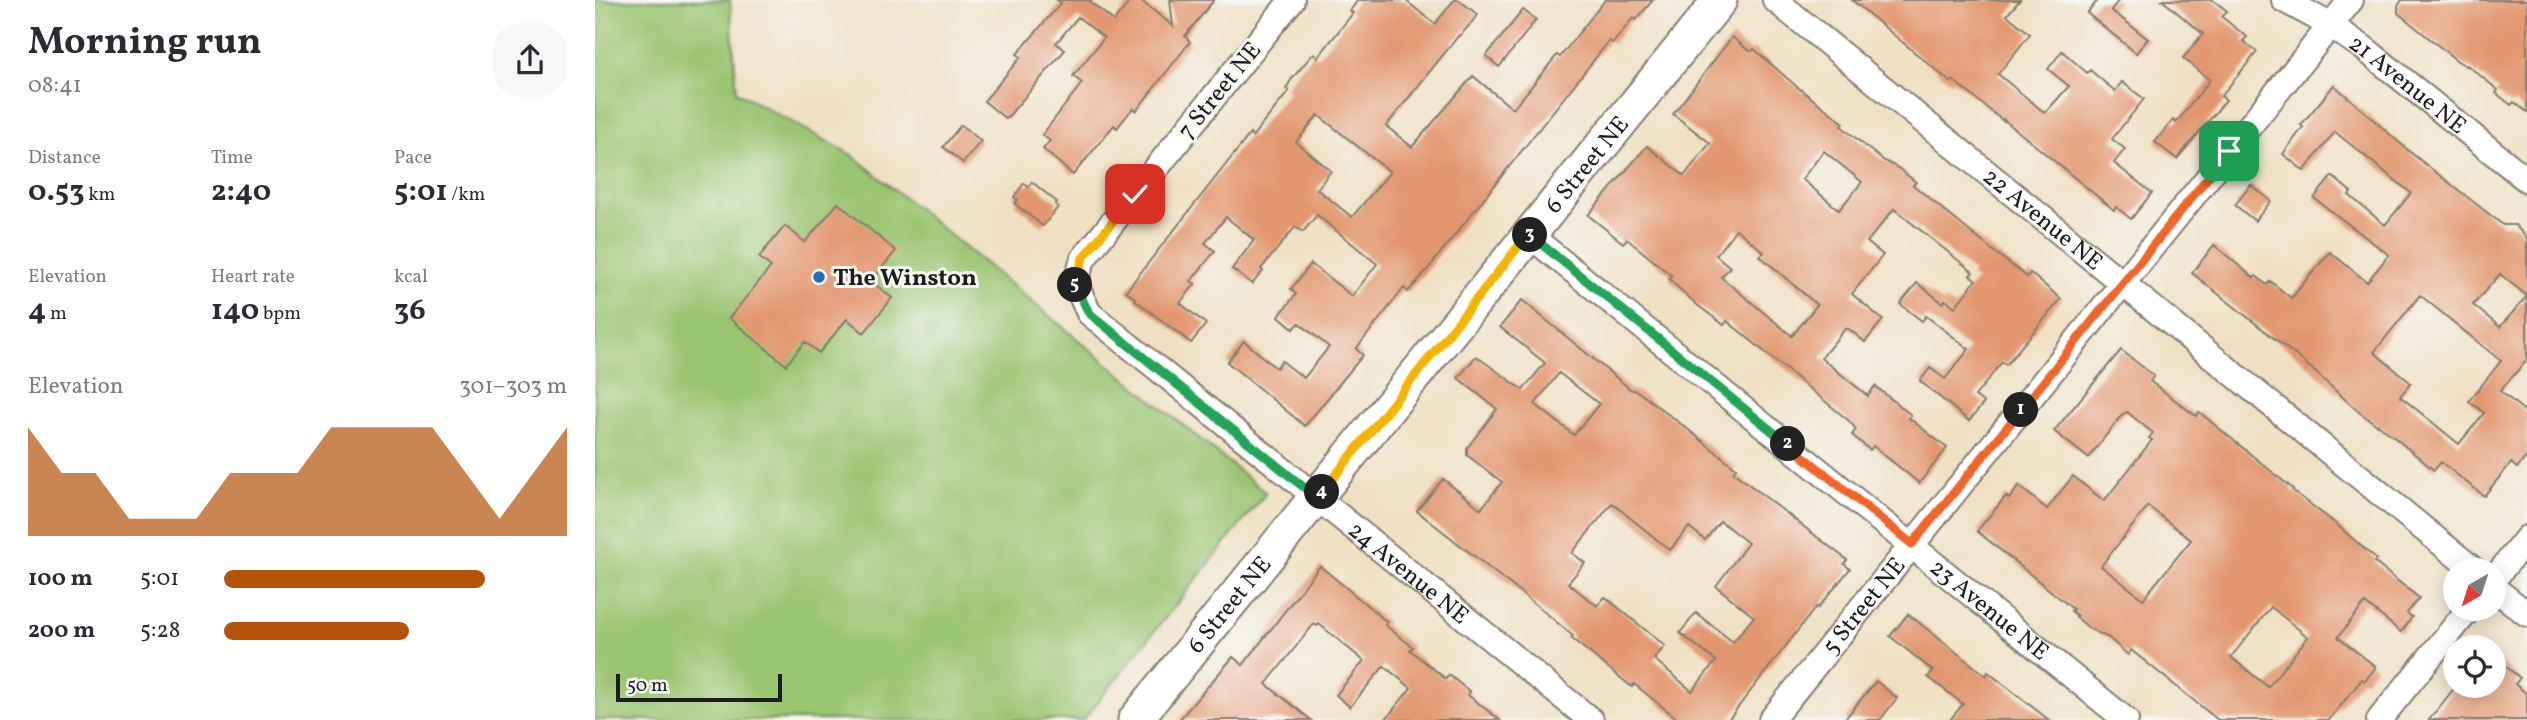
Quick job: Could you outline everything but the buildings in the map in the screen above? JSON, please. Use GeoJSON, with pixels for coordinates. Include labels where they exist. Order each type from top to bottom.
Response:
{"type":"FeatureCollection","features":[{"type":"Feature","properties":{"kind":"street","name":"7 Street NE"},"geometry":{"type":"LineString","coordinates":[[1075,283],[1083,258],[1292,0]]}},
{"type":"Feature","properties":{"kind":"street","name":"6 Street NE"},"geometry":{"type":"LineString","coordinates":[[1135,720],[1720,0]]}},
{"type":"Feature","properties":{"kind":"street","name":"22 Avenue NE"},"geometry":{"type":"LineString","coordinates":[[1775,0],[2459,558]]}},
{"type":"Feature","properties":{"kind":"street","name":"21 Avenue NE"},"geometry":{"type":"LineString","coordinates":[[2284,0],[2330,25],[2365,49],[2527,180]]}},
{"type":"Feature","properties":{"kind":"street","name":"5 Street NE"},"geometry":{"type":"LineString","coordinates":[[1771,720],[2351,0]]}},
{"type":"Feature","properties":{"kind":"street","name":"23 Avenue NE"},"geometry":{"type":"LineString","coordinates":[[1528,234],[2126,720]]}},
{"type":"Feature","properties":{"kind":"street","name":"24 Avenue NE"},"geometry":{"type":"LineString","coordinates":[[1075,283],[1089,313],[1591,720]]}},
{"type":"Feature","properties":{"kind":"street"},"geometry":{"type":"LineString","coordinates":[[2506,564],[2527,538]]}},
{"type":"Feature","properties":{"kind":"street"},"geometry":{"type":"LineString","coordinates":[[2506,597],[2527,614]]}},
{"type":"Feature","properties":{"kind":"street"},"geometry":{"type":"LineString","coordinates":[[2379,720],[2459,621]]}},
{"type":"Feature","properties":{"kind":"green space"},"geometry":{"type":"Polygon","coordinates":[[[595,0],[730,0],[737,92],[852,155],[1266,493],[1083,720],[595,720],[595,0]]]}},
{"type":"Feature","properties":{"kind":"place","name":"The Winston"},"geometry":{"type":"Point","coordinates":[819,277]}},
{"type":"Feature","properties":{"kind":"route"},"geometry":{"type":"LineString","coordinates":[[1135,194],[1083,258],[1075,283],[1089,313],[1317,498],[1528,234],[1912,544],[2229,151]]}}]}
